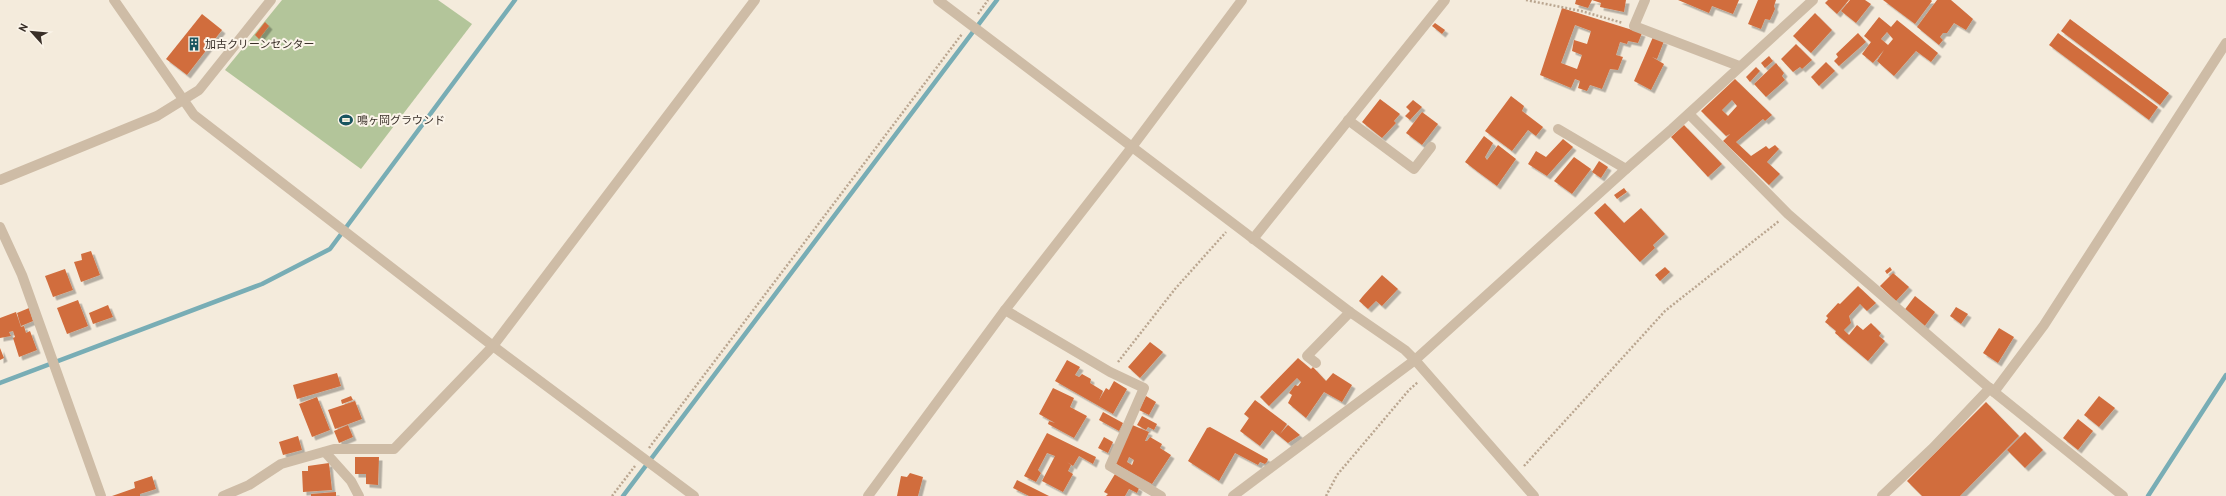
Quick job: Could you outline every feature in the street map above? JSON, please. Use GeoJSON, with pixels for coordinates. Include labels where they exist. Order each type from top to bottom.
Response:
{"type":"FeatureCollection","features":[{"type":"Feature","properties":{"kind":"street"},"geometry":{"type":"LineString","coordinates":[[114,0],[194,115],[493,346],[694,496]]}},
{"type":"Feature","properties":{"kind":"street"},"geometry":{"type":"LineString","coordinates":[[0,180],[157,116],[184,101],[199,90],[272,0]]}},
{"type":"Feature","properties":{"kind":"street"},"geometry":{"type":"LineString","coordinates":[[223,496],[249,485],[281,464],[334,449],[394,449],[493,346],[755,0]]}},
{"type":"Feature","properties":{"kind":"street"},"geometry":{"type":"LineString","coordinates":[[938,0],[1252,239],[1350,312],[1405,350],[1428,374],[1534,496]]}},
{"type":"Feature","properties":{"kind":"street"},"geometry":{"type":"LineString","coordinates":[[868,496],[1005,310],[1132,147],[1242,0]]}},
{"type":"Feature","properties":{"kind":"street"},"geometry":{"type":"LineString","coordinates":[[1252,239],[1445,0]]}},
{"type":"Feature","properties":{"kind":"street"},"geometry":{"type":"LineString","coordinates":[[1645,0],[1634,26],[1739,66]]}},
{"type":"Feature","properties":{"kind":"street"},"geometry":{"type":"LineString","coordinates":[[1233,496],[1415,360],[1689,114],[1739,66],[1813,0]]}},
{"type":"Feature","properties":{"kind":"street"},"geometry":{"type":"LineString","coordinates":[[1882,496],[1992,390],[2044,325],[2226,43]]}},
{"type":"Feature","properties":{"kind":"street"},"geometry":{"type":"LineString","coordinates":[[1689,114],[1788,214],[1992,390],[2122,496]]}},
{"type":"Feature","properties":{"kind":"street"},"geometry":{"type":"LineString","coordinates":[[1348,120],[1414,169],[1431,147]]}},
{"type":"Feature","properties":{"kind":"street"},"geometry":{"type":"LineString","coordinates":[[1558,129],[1626,169]]}},
{"type":"Feature","properties":{"kind":"street"},"geometry":{"type":"LineString","coordinates":[[0,227],[28,289],[101,496]]}},
{"type":"Feature","properties":{"kind":"street"},"geometry":{"type":"LineString","coordinates":[[1005,310],[1110,372],[1144,388],[1110,466],[1161,496]]}},
{"type":"Feature","properties":{"kind":"street"},"geometry":{"type":"LineString","coordinates":[[1316,363],[1307,356],[1350,312]]}},
{"type":"Feature","properties":{"kind":"street"},"geometry":{"type":"LineString","coordinates":[[324,452],[351,481],[359,496]]}},
{"type":"Feature","properties":{"kind":"path"},"geometry":{"type":"LineString","coordinates":[[612,496],[988,0]]}},
{"type":"Feature","properties":{"kind":"path"},"geometry":{"type":"LineString","coordinates":[[1516,475],[1665,311],[1788,214]]}},
{"type":"Feature","properties":{"kind":"path"},"geometry":{"type":"LineString","coordinates":[[1110,372],[1175,289],[1234,224]]}},
{"type":"Feature","properties":{"kind":"path"},"geometry":{"type":"LineString","coordinates":[[1326,496],[1337,475],[1409,390],[1428,374]]}},
{"type":"Feature","properties":{"kind":"green space","name":"鳴ヶ岡グラウンド"},"geometry":{"type":"Polygon","coordinates":[[[282,0],[438,0],[472,24],[361,169],[225,70],[282,0]]]}},
{"type":"Feature","properties":{"kind":"building"},"geometry":{"type":"Polygon","coordinates":[[[1576,0],[1592,0],[1588,8],[1575,4],[1576,0]]]}},
{"type":"Feature","properties":{"kind":"building"},"geometry":{"type":"Polygon","coordinates":[[[1592,0],[1626,0],[1624,12],[1600,7],[1601,3],[1592,0]]]}},
{"type":"Feature","properties":{"kind":"building"},"geometry":{"type":"Polygon","coordinates":[[[1678,0],[1739,0],[1733,14],[1712,6],[1709,13],[1678,0]]]}},
{"type":"Feature","properties":{"kind":"building"},"geometry":{"type":"Polygon","coordinates":[[[1758,0],[1776,0],[1774,6],[1775,9],[1770,20],[1765,19],[1761,29],[1748,24],[1758,0]]]}},
{"type":"Feature","properties":{"kind":"building"},"geometry":{"type":"Polygon","coordinates":[[[1828,0],[1849,0],[1837,14],[1825,3],[1828,0]]]}},
{"type":"Feature","properties":{"kind":"building"},"geometry":{"type":"Polygon","coordinates":[[[1850,0],[1865,0],[1871,4],[1856,23],[1841,11],[1850,0]]]}},
{"type":"Feature","properties":{"kind":"building"},"geometry":{"type":"Polygon","coordinates":[[[1883,0],[1931,0],[1932,1],[1915,24],[1883,0]]]}},
{"type":"Feature","properties":{"kind":"building"},"geometry":{"type":"Polygon","coordinates":[[[1937,0],[1951,0],[1973,19],[1966,30],[1954,23],[1947,33],[1943,33],[1940,37],[1943,40],[1939,45],[1917,27],[1937,0]]]}},
{"type":"Feature","properties":{"kind":"building"},"geometry":{"type":"Polygon","coordinates":[[[1562,8],[1642,33],[1638,43],[1628,41],[1627,44],[1620,42],[1616,55],[1623,57],[1618,70],[1610,69],[1602,89],[1590,85],[1587,91],[1578,88],[1580,81],[1575,79],[1571,88],[1540,75],[1562,8]],[[1575,25],[1561,63],[1577,69],[1582,55],[1572,51],[1574,40],[1587,44],[1591,31],[1575,25]]]}},
{"type":"Feature","properties":{"kind":"building"},"geometry":{"type":"Polygon","coordinates":[[[1815,13],[1832,30],[1811,53],[1793,36],[1815,13]]]}},
{"type":"Feature","properties":{"kind":"building","name":"加古クリーンセンター"},"geometry":{"type":"Polygon","coordinates":[[[202,14],[222,30],[187,75],[166,59],[202,14]]]}},
{"type":"Feature","properties":{"kind":"building"},"geometry":{"type":"Polygon","coordinates":[[[1879,17],[1891,27],[1897,20],[1938,53],[1931,62],[1916,51],[1894,76],[1877,61],[1884,50],[1873,63],[1862,54],[1871,42],[1864,36],[1879,17]],[[1887,32],[1881,39],[1888,45],[1893,39],[1887,32]]]}},
{"type":"Feature","properties":{"kind":"building"},"geometry":{"type":"Polygon","coordinates":[[[2070,19],[2169,93],[2160,105],[2061,31],[2070,19]]]}},
{"type":"Feature","properties":{"kind":"building"},"geometry":{"type":"Polygon","coordinates":[[[265,22],[269,26],[259,39],[255,35],[265,22]]]}},
{"type":"Feature","properties":{"kind":"building"},"geometry":{"type":"Polygon","coordinates":[[[1435,23],[1445,30],[1442,34],[1432,26],[1435,23]]]}},
{"type":"Feature","properties":{"kind":"building"},"geometry":{"type":"Polygon","coordinates":[[[1858,33],[1866,42],[1839,66],[1834,61],[1838,57],[1836,54],[1858,33]]]}},
{"type":"Feature","properties":{"kind":"building"},"geometry":{"type":"Polygon","coordinates":[[[2058,33],[2158,107],[2149,120],[2049,45],[2058,33]]]}},
{"type":"Feature","properties":{"kind":"building"},"geometry":{"type":"Polygon","coordinates":[[[1653,37],[1664,41],[1657,59],[1652,57],[1664,64],[1651,90],[1634,81],[1653,37]]]}},
{"type":"Feature","properties":{"kind":"building"},"geometry":{"type":"Polygon","coordinates":[[[1796,44],[1812,60],[1802,69],[1800,67],[1793,72],[1781,59],[1796,44]]]}},
{"type":"Feature","properties":{"kind":"building"},"geometry":{"type":"Polygon","coordinates":[[[1769,56],[1773,61],[1765,68],[1761,63],[1769,56]]]}},
{"type":"Feature","properties":{"kind":"building"},"geometry":{"type":"Polygon","coordinates":[[[1826,62],[1835,71],[1819,86],[1811,77],[1826,62]]]}},
{"type":"Feature","properties":{"kind":"building"},"geometry":{"type":"Polygon","coordinates":[[[1776,63],[1784,73],[1782,76],[1785,80],[1766,97],[1754,84],[1776,63]]]}},
{"type":"Feature","properties":{"kind":"building"},"geometry":{"type":"Polygon","coordinates":[[[1756,67],[1760,71],[1750,82],[1746,77],[1756,67]]]}},
{"type":"Feature","properties":{"kind":"building"},"geometry":{"type":"Polygon","coordinates":[[[1735,79],[1772,115],[1765,121],[1763,119],[1736,142],[1751,156],[1766,146],[1769,149],[1775,145],[1779,149],[1767,162],[1780,174],[1769,185],[1723,141],[1730,134],[1726,136],[1701,111],[1735,79]],[[1732,100],[1722,110],[1728,116],[1737,106],[1732,100]]]}},
{"type":"Feature","properties":{"kind":"building"},"geometry":{"type":"Polygon","coordinates":[[[1511,96],[1524,106],[1522,111],[1543,127],[1536,136],[1528,130],[1512,151],[1485,131],[1511,96]]]}},
{"type":"Feature","properties":{"kind":"building"},"geometry":{"type":"Polygon","coordinates":[[[1380,99],[1400,114],[1394,121],[1396,123],[1382,138],[1362,122],[1380,99]]]}},
{"type":"Feature","properties":{"kind":"building"},"geometry":{"type":"Polygon","coordinates":[[[1413,100],[1422,107],[1410,120],[1405,116],[1410,111],[1406,107],[1413,100]]]}},
{"type":"Feature","properties":{"kind":"building"},"geometry":{"type":"Polygon","coordinates":[[[1422,112],[1438,124],[1422,145],[1406,133],[1422,112]]]}},
{"type":"Feature","properties":{"kind":"building"},"geometry":{"type":"Polygon","coordinates":[[[1684,125],[1722,164],[1708,177],[1671,137],[1684,125]]]}},
{"type":"Feature","properties":{"kind":"building"},"geometry":{"type":"Polygon","coordinates":[[[1484,136],[1493,143],[1485,157],[1487,160],[1498,145],[1516,159],[1497,186],[1465,162],[1484,136]]]}},
{"type":"Feature","properties":{"kind":"building"},"geometry":{"type":"Polygon","coordinates":[[[1563,139],[1573,147],[1547,176],[1528,164],[1536,151],[1546,157],[1563,139]]]}},
{"type":"Feature","properties":{"kind":"building"},"geometry":{"type":"Polygon","coordinates":[[[1574,157],[1591,169],[1572,194],[1554,181],[1574,157]]]}},
{"type":"Feature","properties":{"kind":"building"},"geometry":{"type":"Polygon","coordinates":[[[1599,161],[1608,167],[1601,178],[1592,172],[1599,161]]]}},
{"type":"Feature","properties":{"kind":"building"},"geometry":{"type":"Polygon","coordinates":[[[1624,188],[1627,192],[1617,199],[1614,195],[1624,188]]]}},
{"type":"Feature","properties":{"kind":"building"},"geometry":{"type":"Polygon","coordinates":[[[1605,203],[1624,223],[1641,208],[1665,234],[1653,245],[1655,248],[1640,262],[1594,213],[1605,203]]]}},
{"type":"Feature","properties":{"kind":"building"},"geometry":{"type":"Polygon","coordinates":[[[91,251],[100,275],[81,282],[74,262],[82,260],[81,254],[91,251]]]}},
{"type":"Feature","properties":{"kind":"building"},"geometry":{"type":"Polygon","coordinates":[[[1665,267],[1670,272],[1660,281],[1655,275],[1665,267]]]}},
{"type":"Feature","properties":{"kind":"building"},"geometry":{"type":"Polygon","coordinates":[[[1890,267],[1892,270],[1887,274],[1885,271],[1890,267]]]}},
{"type":"Feature","properties":{"kind":"building"},"geometry":{"type":"Polygon","coordinates":[[[65,269],[73,290],[53,297],[45,276],[65,269]]]}},
{"type":"Feature","properties":{"kind":"building"},"geometry":{"type":"Polygon","coordinates":[[[1893,273],[1909,287],[1896,301],[1880,286],[1893,273]]]}},
{"type":"Feature","properties":{"kind":"building"},"geometry":{"type":"Polygon","coordinates":[[[1382,275],[1398,289],[1382,306],[1376,301],[1368,309],[1359,301],[1382,275]]]}},
{"type":"Feature","properties":{"kind":"building"},"geometry":{"type":"Polygon","coordinates":[[[1858,286],[1876,303],[1867,311],[1860,304],[1849,316],[1851,323],[1844,330],[1849,335],[1857,325],[1863,330],[1871,323],[1881,333],[1879,336],[1885,341],[1868,361],[1835,333],[1836,331],[1825,322],[1828,318],[1826,316],[1838,303],[1840,304],[1858,286]]]}},
{"type":"Feature","properties":{"kind":"building"},"geometry":{"type":"Polygon","coordinates":[[[1915,296],[1935,312],[1924,327],[1903,312],[1915,296]]]}},
{"type":"Feature","properties":{"kind":"building"},"geometry":{"type":"Polygon","coordinates":[[[78,300],[88,326],[67,334],[57,308],[78,300]]]}},
{"type":"Feature","properties":{"kind":"building"},"geometry":{"type":"Polygon","coordinates":[[[108,305],[113,317],[93,324],[89,313],[108,305]]]}},
{"type":"Feature","properties":{"kind":"building"},"geometry":{"type":"Polygon","coordinates":[[[1956,307],[1968,314],[1961,324],[1950,316],[1956,307]]]}},
{"type":"Feature","properties":{"kind":"building"},"geometry":{"type":"Polygon","coordinates":[[[29,308],[33,321],[21,326],[17,313],[29,308]]]}},
{"type":"Feature","properties":{"kind":"building"},"geometry":{"type":"Polygon","coordinates":[[[16,312],[21,327],[24,326],[26,333],[30,331],[37,350],[19,357],[13,338],[15,337],[13,331],[9,332],[11,336],[0,338],[0,318],[16,312]]]}},
{"type":"Feature","properties":{"kind":"building"},"geometry":{"type":"Polygon","coordinates":[[[1999,328],[2014,337],[1998,363],[1983,353],[1999,328]]]}},
{"type":"Feature","properties":{"kind":"building"},"geometry":{"type":"Polygon","coordinates":[[[1150,342],[1163,352],[1140,378],[1128,367],[1150,342]]]}},
{"type":"Feature","properties":{"kind":"building"},"geometry":{"type":"Polygon","coordinates":[[[0,348],[4,358],[0,360],[0,348]]]}},
{"type":"Feature","properties":{"kind":"building"},"geometry":{"type":"Polygon","coordinates":[[[1298,358],[1311,369],[1313,367],[1326,381],[1333,373],[1352,385],[1342,402],[1324,392],[1306,418],[1288,403],[1292,395],[1289,393],[1295,385],[1298,386],[1301,382],[1297,378],[1269,406],[1260,397],[1298,358]]]}},
{"type":"Feature","properties":{"kind":"building"},"geometry":{"type":"Polygon","coordinates":[[[1067,360],[1080,367],[1075,375],[1079,377],[1082,374],[1091,379],[1090,383],[1103,391],[1099,400],[1106,388],[1109,390],[1114,381],[1127,389],[1113,414],[1055,381],[1067,360]]]}},
{"type":"Feature","properties":{"kind":"building"},"geometry":{"type":"Polygon","coordinates":[[[337,373],[341,386],[297,399],[293,385],[337,373]]]}},
{"type":"Feature","properties":{"kind":"building"},"geometry":{"type":"Polygon","coordinates":[[[1053,388],[1074,398],[1070,407],[1087,416],[1074,438],[1048,424],[1049,421],[1055,423],[1039,414],[1053,388]]]}},
{"type":"Feature","properties":{"kind":"building"},"geometry":{"type":"Polygon","coordinates":[[[351,396],[353,400],[342,404],[341,400],[351,396]]]}},
{"type":"Feature","properties":{"kind":"building"},"geometry":{"type":"Polygon","coordinates":[[[1146,396],[1156,402],[1149,415],[1139,410],[1146,396]]]}},
{"type":"Feature","properties":{"kind":"building"},"geometry":{"type":"Polygon","coordinates":[[[2099,396],[2115,408],[2099,427],[2084,415],[2099,396]]]}},
{"type":"Feature","properties":{"kind":"building"},"geometry":{"type":"Polygon","coordinates":[[[317,397],[330,430],[312,437],[299,404],[317,397]]]}},
{"type":"Feature","properties":{"kind":"building"},"geometry":{"type":"Polygon","coordinates":[[[1255,400],[1287,424],[1280,434],[1288,425],[1300,435],[1288,443],[1272,430],[1260,446],[1240,431],[1249,418],[1244,414],[1255,400]]]}},
{"type":"Feature","properties":{"kind":"building"},"geometry":{"type":"Polygon","coordinates":[[[355,401],[362,419],[335,429],[328,410],[355,401]]]}},
{"type":"Feature","properties":{"kind":"building"},"geometry":{"type":"Polygon","coordinates":[[[1986,402],[2019,436],[1960,496],[1922,496],[1907,481],[1986,402]]]}},
{"type":"Feature","properties":{"kind":"building"},"geometry":{"type":"Polygon","coordinates":[[[1103,412],[1123,423],[1119,431],[1099,420],[1103,412]]]}},
{"type":"Feature","properties":{"kind":"building"},"geometry":{"type":"Polygon","coordinates":[[[1142,416],[1157,424],[1154,430],[1148,427],[1146,430],[1137,425],[1142,416]]]}},
{"type":"Feature","properties":{"kind":"building"},"geometry":{"type":"Polygon","coordinates":[[[2078,419],[2093,431],[2078,450],[2063,438],[2078,419]]]}},
{"type":"Feature","properties":{"kind":"building"},"geometry":{"type":"Polygon","coordinates":[[[1130,424],[1149,432],[1145,441],[1147,441],[1150,437],[1162,444],[1160,448],[1171,455],[1152,484],[1113,462],[1130,424]],[[1129,457],[1127,462],[1132,465],[1134,460],[1129,457]]]}},
{"type":"Feature","properties":{"kind":"building"},"geometry":{"type":"Polygon","coordinates":[[[348,425],[353,437],[339,443],[334,431],[348,425]]]}},
{"type":"Feature","properties":{"kind":"building"},"geometry":{"type":"Polygon","coordinates":[[[1210,427],[1268,459],[1267,462],[1265,464],[1260,462],[1258,465],[1235,453],[1219,481],[1188,461],[1207,428],[1210,427]]]}},
{"type":"Feature","properties":{"kind":"building"},"geometry":{"type":"Polygon","coordinates":[[[2025,432],[2043,450],[2025,468],[2007,450],[2025,432]]]}},
{"type":"Feature","properties":{"kind":"building"},"geometry":{"type":"Polygon","coordinates":[[[1047,433],[1096,457],[1093,464],[1079,456],[1073,466],[1067,462],[1071,465],[1068,471],[1073,474],[1063,492],[1042,481],[1055,456],[1047,453],[1038,470],[1041,473],[1036,482],[1024,476],[1047,433]]]}},
{"type":"Feature","properties":{"kind":"building"},"geometry":{"type":"Polygon","coordinates":[[[298,436],[302,450],[283,455],[279,442],[298,436]]]}},
{"type":"Feature","properties":{"kind":"building"},"geometry":{"type":"Polygon","coordinates":[[[1104,437],[1113,442],[1108,453],[1098,448],[1104,437]]]}},
{"type":"Feature","properties":{"kind":"building"},"geometry":{"type":"Polygon","coordinates":[[[355,457],[379,457],[378,485],[366,484],[366,474],[355,474],[355,457]]]}},
{"type":"Feature","properties":{"kind":"building"},"geometry":{"type":"Polygon","coordinates":[[[329,463],[332,490],[303,492],[302,471],[308,471],[308,466],[329,463]]]}},
{"type":"Feature","properties":{"kind":"building"},"geometry":{"type":"Polygon","coordinates":[[[910,473],[923,477],[918,496],[897,496],[901,476],[907,477],[910,473]]]}},
{"type":"Feature","properties":{"kind":"building"},"geometry":{"type":"Polygon","coordinates":[[[1115,474],[1139,488],[1137,493],[1129,489],[1125,496],[1106,496],[1108,494],[1104,492],[1115,474]]]}},
{"type":"Feature","properties":{"kind":"building"},"geometry":{"type":"Polygon","coordinates":[[[152,476],[156,489],[140,494],[140,496],[112,496],[135,488],[134,482],[152,476]]]}},
{"type":"Feature","properties":{"kind":"building"},"geometry":{"type":"Polygon","coordinates":[[[1017,480],[1049,496],[1029,496],[1013,488],[1017,480]]]}},
{"type":"Feature","properties":{"kind":"building"},"geometry":{"type":"Polygon","coordinates":[[[336,492],[336,496],[311,496],[311,494],[336,492]]]}},
{"type":"Feature","properties":{"kind":"waterway"},"geometry":{"type":"LineString","coordinates":[[0,383],[262,284],[330,249],[515,0]]}},
{"type":"Feature","properties":{"kind":"waterway"},"geometry":{"type":"LineString","coordinates":[[623,496],[997,0]]}},
{"type":"Feature","properties":{"kind":"waterway"},"geometry":{"type":"LineString","coordinates":[[2148,496],[2226,375]]}},
{"type":"Feature","properties":{"kind":"place","name":"加古クリーンセンター"},"geometry":{"type":"Point","coordinates":[194,44]}},
{"type":"Feature","properties":{"kind":"place","name":"鳴ヶ岡グラウンド"},"geometry":{"type":"Point","coordinates":[346,120]}}]}
